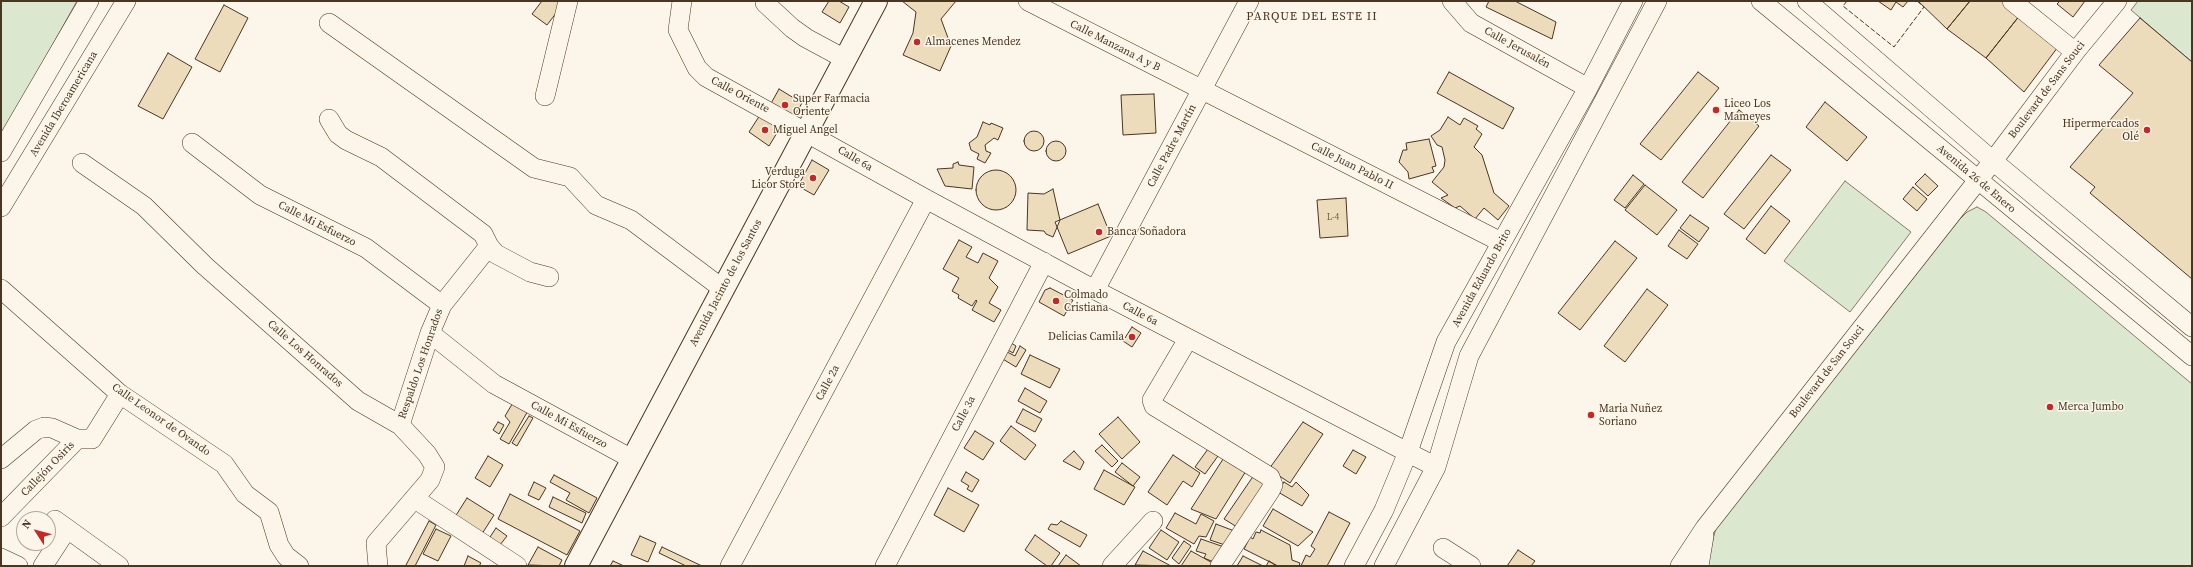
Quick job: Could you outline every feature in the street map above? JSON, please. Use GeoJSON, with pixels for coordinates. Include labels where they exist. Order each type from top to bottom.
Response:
{"type":"FeatureCollection","features":[{"type":"Feature","properties":{"kind":"main road","name":"Avenida Jacinto de los Santos"},"geometry":{"type":"LineString","coordinates":[[576,566],[876,1]]}},
{"type":"Feature","properties":{"kind":"street"},"geometry":{"type":"LineString","coordinates":[[1,152],[89,1]]}},
{"type":"Feature","properties":{"kind":"street","name":"Avenida Iberoamericana"},"geometry":{"type":"LineString","coordinates":[[1,207],[126,1]]}},
{"type":"Feature","properties":{"kind":"street"},"geometry":{"type":"LineString","coordinates":[[544,96],[568,1]]}},
{"type":"Feature","properties":{"kind":"street","name":"Calle Oriente"},"geometry":{"type":"LineString","coordinates":[[682,1],[678,30],[697,68],[706,77],[806,131]]}},
{"type":"Feature","properties":{"kind":"street","name":"Calle Manzana A y B"},"geometry":{"type":"LineString","coordinates":[[1028,1],[1202,91]]}},
{"type":"Feature","properties":{"kind":"street","name":"Calle Padre Martín"},"geometry":{"type":"LineString","coordinates":[[1095,290],[1249,1]]}},
{"type":"Feature","properties":{"kind":"street","name":"Calle Jerusalén"},"geometry":{"type":"LineString","coordinates":[[1452,1],[1471,23],[1588,88]]}},
{"type":"Feature","properties":{"kind":"street","name":"Avenida Eduardo Brito"},"geometry":{"type":"LineString","coordinates":[[1354,566],[1384,510],[1408,452],[1446,342],[1588,88],[1634,1]]}},
{"type":"Feature","properties":{"kind":"street"},"geometry":{"type":"LineString","coordinates":[[1384,566],[1436,467],[1470,356],[1657,1]]}},
{"type":"Feature","properties":{"kind":"street","name":"Avenida 26 de Enero"},"geometry":{"type":"LineString","coordinates":[[1761,1],[1977,181],[2192,356]]}},
{"type":"Feature","properties":{"kind":"street"},"geometry":{"type":"LineString","coordinates":[[1807,1],[1993,161],[2192,327]]}},
{"type":"Feature","properties":{"kind":"street"},"geometry":{"type":"LineString","coordinates":[[2012,1],[2075,52]]}},
{"type":"Feature","properties":{"kind":"street","name":"Boulevard de Sans Souci"},"geometry":{"type":"LineString","coordinates":[[1977,181],[2075,52],[2117,1]]}},
{"type":"Feature","properties":{"kind":"street"},"geometry":{"type":"LineString","coordinates":[[765,3],[801,35],[845,59]]}},
{"type":"Feature","properties":{"kind":"street"},"geometry":{"type":"LineString","coordinates":[[329,23],[534,168],[570,177],[596,205],[631,220],[723,289]]}},
{"type":"Feature","properties":{"kind":"street","name":"Calle Juan Pablo II"},"geometry":{"type":"LineString","coordinates":[[1202,91],[1501,242]]}},
{"type":"Feature","properties":{"kind":"street"},"geometry":{"type":"LineString","coordinates":[[330,119],[342,137],[364,151],[380,157],[483,234],[489,246],[496,254],[530,272],[549,277]]}},
{"type":"Feature","properties":{"kind":"street","name":"Calle 6a"},"geometry":{"type":"LineString","coordinates":[[806,131],[926,199],[1095,290],[1436,467]]}},
{"type":"Feature","properties":{"kind":"street","name":"Calle Mi Esfuerzo"},"geometry":{"type":"LineString","coordinates":[[192,143],[260,195],[366,248],[442,305]]}},
{"type":"Feature","properties":{"kind":"street","name":"Calle Los Honrados"},"geometry":{"type":"LineString","coordinates":[[82,163],[144,206],[205,266],[358,401],[400,425],[427,454],[435,467],[430,480],[376,543],[378,566]]}},
{"type":"Feature","properties":{"kind":"street","name":"Boulevard de San Souci"},"geometry":{"type":"LineString","coordinates":[[1680,566],[1705,528],[1977,181]]}},
{"type":"Feature","properties":{"kind":"street","name":"Calle 2a"},"geometry":{"type":"LineString","coordinates":[[730,566],[926,199]]}},
{"type":"Feature","properties":{"kind":"street","name":"Respaldo Los Honrados"},"geometry":{"type":"LineString","coordinates":[[400,425],[430,333],[442,305],[489,246]]}},
{"type":"Feature","properties":{"kind":"street","name":"Calle 3a"},"geometry":{"type":"LineString","coordinates":[[884,566],[1044,262]]}},
{"type":"Feature","properties":{"kind":"street","name":"Calle Leonor de Ovando"},"geometry":{"type":"LineString","coordinates":[[1,289],[120,394],[224,464],[245,494],[269,512],[279,545],[290,563]]}},
{"type":"Feature","properties":{"kind":"street","name":"Calle Mi Esfuerzo"},"geometry":{"type":"LineString","coordinates":[[430,333],[494,384],[632,460]]}},
{"type":"Feature","properties":{"kind":"street"},"geometry":{"type":"LineString","coordinates":[[1188,339],[1152,400],[1154,406],[1270,477],[1272,485],[1270,491],[1220,566]]}},
{"type":"Feature","properties":{"kind":"street"},"geometry":{"type":"LineString","coordinates":[[1,458],[36,430],[44,428],[52,428],[77,439],[92,440],[120,394]]}},
{"type":"Feature","properties":{"kind":"street","name":"Callejón Osiris"},"geometry":{"type":"LineString","coordinates":[[1,517],[77,439]]}},
{"type":"Feature","properties":{"kind":"street"},"geometry":{"type":"LineString","coordinates":[[415,499],[517,566]]}},
{"type":"Feature","properties":{"kind":"street"},"geometry":{"type":"LineString","coordinates":[[1112,566],[1153,521]]}},
{"type":"Feature","properties":{"kind":"street"},"geometry":{"type":"LineString","coordinates":[[43,566],[61,524],[119,566]]}},
{"type":"Feature","properties":{"kind":"street"},"geometry":{"type":"LineString","coordinates":[[1699,566],[1705,528]]}},
{"type":"Feature","properties":{"kind":"street"},"geometry":{"type":"LineString","coordinates":[[1443,548],[1471,566]]}},
{"type":"Feature","properties":{"kind":"street"},"geometry":{"type":"LineString","coordinates":[[1,558],[18,566]]}},
{"type":"Feature","properties":{"kind":"green space"},"geometry":{"type":"Polygon","coordinates":[[[1,1],[77,1],[1,137],[1,1]]]}},
{"type":"Feature","properties":{"kind":"green space"},"geometry":{"type":"Polygon","coordinates":[[[2138,1],[2192,1],[2192,62],[2131,10],[2138,1]]]}},
{"type":"Feature","properties":{"kind":"green space"},"geometry":{"type":"Polygon","coordinates":[[[1845,181],[1911,232],[1850,312],[1784,261],[1845,181]]]}},
{"type":"Feature","properties":{"kind":"green space"},"geometry":{"type":"Polygon","coordinates":[[[1977,207],[1986,212],[2192,384],[2192,566],[1706,566],[1716,528],[1959,220],[1967,212],[1977,207]]]}},
{"type":"Feature","properties":{"kind":"building"},"geometry":{"type":"Polygon","coordinates":[[[542,1],[560,1],[563,4],[547,25],[532,14],[542,1]]]}},
{"type":"Feature","properties":{"kind":"building"},"geometry":{"type":"Polygon","coordinates":[[[829,1],[839,1],[849,7],[840,23],[822,12],[829,1]]]}},
{"type":"Feature","properties":{"kind":"building"},"geometry":{"type":"Polygon","coordinates":[[[902,1],[956,1],[941,19],[951,46],[940,71],[903,55],[913,33],[916,12],[902,1]]]}},
{"type":"Feature","properties":{"kind":"building"},"geometry":{"type":"Polygon","coordinates":[[[1489,1],[1515,1],[1556,22],[1552,39],[1486,7],[1489,1]]]}},
{"type":"Feature","properties":{"kind":"building"},"geometry":{"type":"Polygon","coordinates":[[[1878,1],[1908,1],[1903,7],[1896,2],[1891,10],[1878,1]]]}},
{"type":"Feature","properties":{"kind":"building"},"geometry":{"type":"Polygon","coordinates":[[[1918,1],[1970,1],[1947,29],[1918,1]]]}},
{"type":"Feature","properties":{"kind":"building"},"geometry":{"type":"Polygon","coordinates":[[[1970,1],[2002,1],[2020,15],[1986,58],[1947,29],[1970,1]]]}},
{"type":"Feature","properties":{"kind":"building"},"geometry":{"type":"Polygon","coordinates":[[[2060,1],[2085,1],[2073,17],[2057,4],[2060,1]]]}},
{"type":"Feature","properties":{"kind":"building"},"geometry":{"type":"Polygon","coordinates":[[[224,5],[248,18],[220,72],[195,59],[224,5]]]}},
{"type":"Feature","properties":{"kind":"building"},"geometry":{"type":"Polygon","coordinates":[[[2020,15],[2058,47],[2024,92],[1986,58],[2020,15]]]}},
{"type":"Feature","properties":{"kind":"building","name":"Hipermercados Olé"},"geometry":{"type":"Polygon","coordinates":[[[2140,18],[2192,62],[2192,279],[2090,193],[2095,187],[2070,167],[2133,93],[2099,65],[2140,18]]]}},
{"type":"Feature","properties":{"kind":"building"},"geometry":{"type":"Polygon","coordinates":[[[168,53],[192,67],[163,119],[138,106],[168,53]]]}},
{"type":"Feature","properties":{"kind":"building"},"geometry":{"type":"Polygon","coordinates":[[[1449,72],[1514,108],[1503,129],[1437,93],[1449,72]]]}},
{"type":"Feature","properties":{"kind":"building"},"geometry":{"type":"Polygon","coordinates":[[[1698,72],[1719,88],[1661,160],[1640,144],[1698,72]]]}},
{"type":"Feature","properties":{"kind":"building","name":"Super Farmacia Oriente"},"geometry":{"type":"Polygon","coordinates":[[[779,89],[802,103],[792,120],[769,107],[779,89]]]}},
{"type":"Feature","properties":{"kind":"building"},"geometry":{"type":"Polygon","coordinates":[[[1154,94],[1156,133],[1123,135],[1121,95],[1154,94]]]}},
{"type":"Feature","properties":{"kind":"building"},"geometry":{"type":"Polygon","coordinates":[[[1825,102],[1867,137],[1847,161],[1806,127],[1825,102]]]}},
{"type":"Feature","properties":{"kind":"building"},"geometry":{"type":"Polygon","coordinates":[[[1739,110],[1759,126],[1703,198],[1682,182],[1739,110]]]}},
{"type":"Feature","properties":{"kind":"building","name":"Miguel Angel"},"geometry":{"type":"Polygon","coordinates":[[[760,115],[780,128],[769,146],[749,132],[760,115]]]}},
{"type":"Feature","properties":{"kind":"building"},"geometry":{"type":"Polygon","coordinates":[[[1448,117],[1460,125],[1464,118],[1478,126],[1476,129],[1482,134],[1474,147],[1482,155],[1494,193],[1509,206],[1498,220],[1484,208],[1475,219],[1460,206],[1455,208],[1441,198],[1448,195],[1432,182],[1444,167],[1445,160],[1442,147],[1437,145],[1431,136],[1440,130],[1448,117]]]}},
{"type":"Feature","properties":{"kind":"building"},"geometry":{"type":"Polygon","coordinates":[[[983,122],[990,125],[991,123],[1003,128],[998,140],[994,138],[985,145],[986,151],[991,153],[985,163],[977,159],[979,154],[971,150],[969,143],[977,137],[983,122]]]}},
{"type":"Feature","properties":{"kind":"building"},"geometry":{"type":"Polygon","coordinates":[[[1034,131],[1041,134],[1044,141],[1041,148],[1034,151],[1027,148],[1024,141],[1027,134],[1034,131]]]}},
{"type":"Feature","properties":{"kind":"building"},"geometry":{"type":"Polygon","coordinates":[[[1429,139],[1436,166],[1432,167],[1434,172],[1409,179],[1408,172],[1399,162],[1403,150],[1407,150],[1406,143],[1429,139]]]}},
{"type":"Feature","properties":{"kind":"building"},"geometry":{"type":"Polygon","coordinates":[[[1056,141],[1063,144],[1066,151],[1063,158],[1056,161],[1049,158],[1046,151],[1049,144],[1056,141]]]}},
{"type":"Feature","properties":{"kind":"building"},"geometry":{"type":"Polygon","coordinates":[[[1771,155],[1791,170],[1744,229],[1724,214],[1771,155]]]}},
{"type":"Feature","properties":{"kind":"building","name":"Verduga Licor Store"},"geometry":{"type":"Polygon","coordinates":[[[812,160],[829,170],[814,195],[798,186],[812,160]]]}},
{"type":"Feature","properties":{"kind":"building"},"geometry":{"type":"Polygon","coordinates":[[[958,162],[959,165],[974,167],[972,189],[945,186],[937,169],[953,168],[953,164],[958,162]]]}},
{"type":"Feature","properties":{"kind":"building"},"geometry":{"type":"Polygon","coordinates":[[[1000,170],[1007,173],[1013,179],[1016,190],[1015,198],[1007,207],[1000,210],[992,210],[985,207],[977,198],[976,186],[979,179],[988,171],[1000,170]]]}},
{"type":"Feature","properties":{"kind":"building"},"geometry":{"type":"Polygon","coordinates":[[[1925,174],[1938,186],[1928,196],[1915,184],[1925,174]]]}},
{"type":"Feature","properties":{"kind":"building"},"geometry":{"type":"Polygon","coordinates":[[[1633,175],[1644,184],[1625,208],[1614,200],[1633,175]]]}},
{"type":"Feature","properties":{"kind":"building"},"geometry":{"type":"Polygon","coordinates":[[[1645,185],[1677,210],[1657,235],[1625,210],[1645,185]]]}},
{"type":"Feature","properties":{"kind":"building"},"geometry":{"type":"Polygon","coordinates":[[[1913,187],[1927,199],[1917,211],[1903,199],[1913,187]]]}},
{"type":"Feature","properties":{"kind":"building"},"geometry":{"type":"Polygon","coordinates":[[[1053,189],[1060,220],[1053,237],[1046,234],[1044,231],[1027,230],[1028,193],[1044,194],[1053,189]]]}},
{"type":"Feature","properties":{"kind":"building"},"geometry":{"type":"Polygon","coordinates":[[[1346,198],[1348,236],[1320,238],[1317,200],[1346,198]]]}},
{"type":"Feature","properties":{"kind":"building"},"geometry":{"type":"Polygon","coordinates":[[[1098,204],[1111,236],[1068,254],[1055,222],[1098,204]]]}},
{"type":"Feature","properties":{"kind":"building"},"geometry":{"type":"Polygon","coordinates":[[[1771,206],[1790,221],[1765,254],[1746,239],[1771,206]]]}},
{"type":"Feature","properties":{"kind":"building"},"geometry":{"type":"Polygon","coordinates":[[[1690,215],[1709,228],[1699,242],[1680,228],[1690,215]]]}},
{"type":"Feature","properties":{"kind":"building"},"geometry":{"type":"Polygon","coordinates":[[[1679,230],[1698,244],[1687,259],[1668,246],[1679,230]]]}},
{"type":"Feature","properties":{"kind":"building"},"geometry":{"type":"Polygon","coordinates":[[[959,240],[972,247],[966,257],[978,263],[983,253],[998,261],[989,278],[998,287],[989,303],[1001,310],[994,322],[972,310],[977,301],[976,300],[972,306],[958,298],[959,295],[952,291],[959,278],[943,269],[959,240]]]}},
{"type":"Feature","properties":{"kind":"building"},"geometry":{"type":"Polygon","coordinates":[[[1615,241],[1637,258],[1580,330],[1558,313],[1615,241]]]}},
{"type":"Feature","properties":{"kind":"building","name":"Colmado Cristiana"},"geometry":{"type":"Polygon","coordinates":[[[1050,288],[1073,300],[1064,316],[1039,302],[1045,290],[1050,288]]]}},
{"type":"Feature","properties":{"kind":"building"},"geometry":{"type":"Polygon","coordinates":[[[1647,289],[1668,305],[1625,362],[1604,346],[1647,289]]]}},
{"type":"Feature","properties":{"kind":"building","name":"Delicias Camila"},"geometry":{"type":"Polygon","coordinates":[[[1132,327],[1141,333],[1132,347],[1123,341],[1132,327]]]}},
{"type":"Feature","properties":{"kind":"building"},"geometry":{"type":"Polygon","coordinates":[[[1008,341],[1016,346],[1013,353],[1004,348],[1008,341]]]}},
{"type":"Feature","properties":{"kind":"building"},"geometry":{"type":"Polygon","coordinates":[[[1020,346],[1026,350],[1016,367],[1001,358],[1005,351],[1015,356],[1020,346]]]}},
{"type":"Feature","properties":{"kind":"building"},"geometry":{"type":"Polygon","coordinates":[[[1030,355],[1060,369],[1050,388],[1021,374],[1030,355]]]}},
{"type":"Feature","properties":{"kind":"building"},"geometry":{"type":"Polygon","coordinates":[[[1025,388],[1047,401],[1040,413],[1018,401],[1025,388]]]}},
{"type":"Feature","properties":{"kind":"building"},"geometry":{"type":"Polygon","coordinates":[[[514,401],[529,409],[509,444],[500,439],[510,422],[505,416],[514,401]]]}},
{"type":"Feature","properties":{"kind":"building"},"geometry":{"type":"Polygon","coordinates":[[[1023,409],[1042,419],[1035,432],[1016,422],[1023,409]]]}},
{"type":"Feature","properties":{"kind":"building"},"geometry":{"type":"Polygon","coordinates":[[[529,416],[533,418],[517,446],[512,443],[529,416]]]}},
{"type":"Feature","properties":{"kind":"building"},"geometry":{"type":"Polygon","coordinates":[[[1118,417],[1140,442],[1122,459],[1099,434],[1118,417]]]}},
{"type":"Feature","properties":{"kind":"building"},"geometry":{"type":"Polygon","coordinates":[[[498,422],[504,425],[499,434],[493,430],[498,422]]]}},
{"type":"Feature","properties":{"kind":"building"},"geometry":{"type":"Polygon","coordinates":[[[1303,422],[1323,434],[1290,483],[1269,469],[1303,422]]]}},
{"type":"Feature","properties":{"kind":"building"},"geometry":{"type":"Polygon","coordinates":[[[1011,426],[1036,445],[1025,460],[1000,441],[1011,426]]]}},
{"type":"Feature","properties":{"kind":"building"},"geometry":{"type":"Polygon","coordinates":[[[975,431],[994,443],[983,460],[964,448],[975,431]]]}},
{"type":"Feature","properties":{"kind":"building"},"geometry":{"type":"Polygon","coordinates":[[[1102,445],[1118,461],[1112,467],[1095,451],[1102,445]]]}},
{"type":"Feature","properties":{"kind":"building"},"geometry":{"type":"Polygon","coordinates":[[[1208,449],[1218,456],[1205,474],[1195,467],[1208,449]]]}},
{"type":"Feature","properties":{"kind":"building"},"geometry":{"type":"Polygon","coordinates":[[[1353,450],[1366,457],[1356,474],[1343,466],[1353,450]]]}},
{"type":"Feature","properties":{"kind":"building"},"geometry":{"type":"Polygon","coordinates":[[[1074,451],[1084,462],[1080,470],[1063,461],[1074,451]]]}},
{"type":"Feature","properties":{"kind":"building"},"geometry":{"type":"Polygon","coordinates":[[[1173,455],[1200,473],[1192,487],[1183,481],[1167,505],[1148,492],[1173,455]]]}},
{"type":"Feature","properties":{"kind":"building"},"geometry":{"type":"Polygon","coordinates":[[[488,456],[503,465],[490,487],[475,478],[488,456]]]}},
{"type":"Feature","properties":{"kind":"building"},"geometry":{"type":"Polygon","coordinates":[[[1225,456],[1246,471],[1216,519],[1191,509],[1225,456]]]}},
{"type":"Feature","properties":{"kind":"building"},"geometry":{"type":"Polygon","coordinates":[[[1122,463],[1140,477],[1133,486],[1115,472],[1122,463]]]}},
{"type":"Feature","properties":{"kind":"building"},"geometry":{"type":"Polygon","coordinates":[[[1104,470],[1135,487],[1124,505],[1094,489],[1104,470]]]}},
{"type":"Feature","properties":{"kind":"building"},"geometry":{"type":"Polygon","coordinates":[[[966,472],[979,480],[972,492],[967,489],[969,486],[961,481],[966,472]]]}},
{"type":"Feature","properties":{"kind":"building"},"geometry":{"type":"Polygon","coordinates":[[[554,475],[597,498],[589,513],[566,500],[570,493],[550,482],[554,475]]]}},
{"type":"Feature","properties":{"kind":"building"},"geometry":{"type":"Polygon","coordinates":[[[1254,475],[1268,483],[1242,530],[1224,519],[1254,475]]]}},
{"type":"Feature","properties":{"kind":"building"},"geometry":{"type":"Polygon","coordinates":[[[534,482],[546,488],[539,500],[528,495],[534,482]]]}},
{"type":"Feature","properties":{"kind":"building"},"geometry":{"type":"Polygon","coordinates":[[[1284,482],[1292,487],[1296,482],[1309,495],[1302,506],[1278,492],[1284,482]]]}},
{"type":"Feature","properties":{"kind":"building"},"geometry":{"type":"Polygon","coordinates":[[[948,488],[979,505],[964,532],[934,515],[948,488]]]}},
{"type":"Feature","properties":{"kind":"building"},"geometry":{"type":"Polygon","coordinates":[[[510,494],[580,531],[567,555],[498,519],[510,494]]]}},
{"type":"Feature","properties":{"kind":"building"},"geometry":{"type":"Polygon","coordinates":[[[553,497],[586,513],[582,523],[549,507],[553,497]]]}},
{"type":"Feature","properties":{"kind":"building"},"geometry":{"type":"Polygon","coordinates":[[[467,498],[494,515],[480,537],[453,520],[467,498]]]}},
{"type":"Feature","properties":{"kind":"building"},"geometry":{"type":"Polygon","coordinates":[[[1273,509],[1313,532],[1298,546],[1263,526],[1273,509]]]}},
{"type":"Feature","properties":{"kind":"building"},"geometry":{"type":"Polygon","coordinates":[[[1329,512],[1350,523],[1327,566],[1301,566],[1306,555],[1310,557],[1315,549],[1311,546],[1329,512]]]}},
{"type":"Feature","properties":{"kind":"building"},"geometry":{"type":"Polygon","coordinates":[[[1175,513],[1196,524],[1201,514],[1214,521],[1206,537],[1199,536],[1194,544],[1166,528],[1175,513]]]}},
{"type":"Feature","properties":{"kind":"building"},"geometry":{"type":"Polygon","coordinates":[[[429,521],[436,525],[415,566],[406,565],[429,521]]]}},
{"type":"Feature","properties":{"kind":"building"},"geometry":{"type":"Polygon","coordinates":[[[1061,521],[1087,535],[1080,547],[1048,529],[1051,524],[1057,525],[1061,521]]]}},
{"type":"Feature","properties":{"kind":"building"},"geometry":{"type":"Polygon","coordinates":[[[1216,524],[1237,532],[1231,547],[1210,540],[1216,524]]]}},
{"type":"Feature","properties":{"kind":"building"},"geometry":{"type":"Polygon","coordinates":[[[496,528],[507,536],[496,550],[486,543],[496,528]]]}},
{"type":"Feature","properties":{"kind":"building"},"geometry":{"type":"Polygon","coordinates":[[[436,529],[451,536],[438,561],[423,554],[436,529]]]}},
{"type":"Feature","properties":{"kind":"building"},"geometry":{"type":"Polygon","coordinates":[[[1161,530],[1179,542],[1167,560],[1149,548],[1161,530]]]}},
{"type":"Feature","properties":{"kind":"building"},"geometry":{"type":"Polygon","coordinates":[[[1261,530],[1290,545],[1292,560],[1300,563],[1299,566],[1278,566],[1244,549],[1250,537],[1253,539],[1256,532],[1260,533],[1261,530]]]}},
{"type":"Feature","properties":{"kind":"building"},"geometry":{"type":"Polygon","coordinates":[[[1035,535],[1060,553],[1051,566],[1047,566],[1025,550],[1035,535]]]}},
{"type":"Feature","properties":{"kind":"building"},"geometry":{"type":"Polygon","coordinates":[[[640,536],[656,543],[648,562],[631,555],[640,536]]]}},
{"type":"Feature","properties":{"kind":"building"},"geometry":{"type":"Polygon","coordinates":[[[1201,539],[1227,548],[1221,565],[1204,558],[1206,554],[1196,551],[1201,539]]]}},
{"type":"Feature","properties":{"kind":"building"},"geometry":{"type":"Polygon","coordinates":[[[1184,541],[1191,546],[1179,564],[1172,558],[1184,541]]]}},
{"type":"Feature","properties":{"kind":"building"},"geometry":{"type":"Polygon","coordinates":[[[538,547],[562,560],[559,566],[528,565],[538,547]]]}},
{"type":"Feature","properties":{"kind":"building"},"geometry":{"type":"Polygon","coordinates":[[[662,547],[702,566],[686,566],[659,553],[662,547]]]}},
{"type":"Feature","properties":{"kind":"building"},"geometry":{"type":"Polygon","coordinates":[[[1518,550],[1535,561],[1531,566],[1507,566],[1518,550]]]}},
{"type":"Feature","properties":{"kind":"building"},"geometry":{"type":"Polygon","coordinates":[[[1143,551],[1171,566],[1135,565],[1143,551]]]}},
{"type":"Feature","properties":{"kind":"building"},"geometry":{"type":"Polygon","coordinates":[[[1191,551],[1218,566],[1181,566],[1191,551]]]}},
{"type":"Feature","properties":{"kind":"building"},"geometry":{"type":"Polygon","coordinates":[[[1066,555],[1081,566],[1058,566],[1066,555]]]}},
{"type":"Feature","properties":{"kind":"building"},"geometry":{"type":"Polygon","coordinates":[[[468,556],[481,563],[479,566],[464,566],[468,556]]]}},
{"type":"Feature","properties":{"kind":"building"},"geometry":{"type":"Polygon","coordinates":[[[1243,556],[1263,566],[1237,566],[1243,556]]]}},
{"type":"Feature","properties":{"kind":"building"},"geometry":{"type":"Polygon","coordinates":[[[613,561],[624,566],[610,566],[613,561]]]}},
{"type":"Feature","properties":{"kind":"building"},"geometry":{"type":"Polygon","coordinates":[[[1269,561],[1277,566],[1266,566],[1269,561]]]}},
{"type":"Feature","properties":{"kind":"fence"},"geometry":{"type":"LineString","coordinates":[[1847,1],[1843,6],[1894,47],[1924,7],[1917,1]]}},
{"type":"Feature","properties":{"kind":"place","name":"Almacenes Mendez"},"geometry":{"type":"Point","coordinates":[917,42]}},
{"type":"Feature","properties":{"kind":"place","name":"Super Farmacia Oriente"},"geometry":{"type":"Point","coordinates":[785,105]}},
{"type":"Feature","properties":{"kind":"place","name":"Liceo Los Mameyes"},"geometry":{"type":"Point","coordinates":[1716,110]}},
{"type":"Feature","properties":{"kind":"place","name":"Miguel Angel"},"geometry":{"type":"Point","coordinates":[765,130]}},
{"type":"Feature","properties":{"kind":"place","name":"Hipermercados Olé"},"geometry":{"type":"Point","coordinates":[2147,130]}},
{"type":"Feature","properties":{"kind":"place","name":"Verduga Licor Store"},"geometry":{"type":"Point","coordinates":[813,178]}},
{"type":"Feature","properties":{"kind":"place","name":"Banca Soñadora"},"geometry":{"type":"Point","coordinates":[1099,232]}},
{"type":"Feature","properties":{"kind":"place","name":"Colmado Cristiana"},"geometry":{"type":"Point","coordinates":[1056,301]}},
{"type":"Feature","properties":{"kind":"place","name":"Delicias Camila"},"geometry":{"type":"Point","coordinates":[1132,337]}},
{"type":"Feature","properties":{"kind":"place","name":"Merca Jumbo"},"geometry":{"type":"Point","coordinates":[2050,407]}},
{"type":"Feature","properties":{"kind":"place","name":"Maria Nuñez Soriano"},"geometry":{"type":"Point","coordinates":[1591,415]}},
{"type":"Feature","properties":{"kind":"district","name":"PARQUE DEL ESTE II"},"geometry":{"type":"Point","coordinates":[1312,17]}}]}
